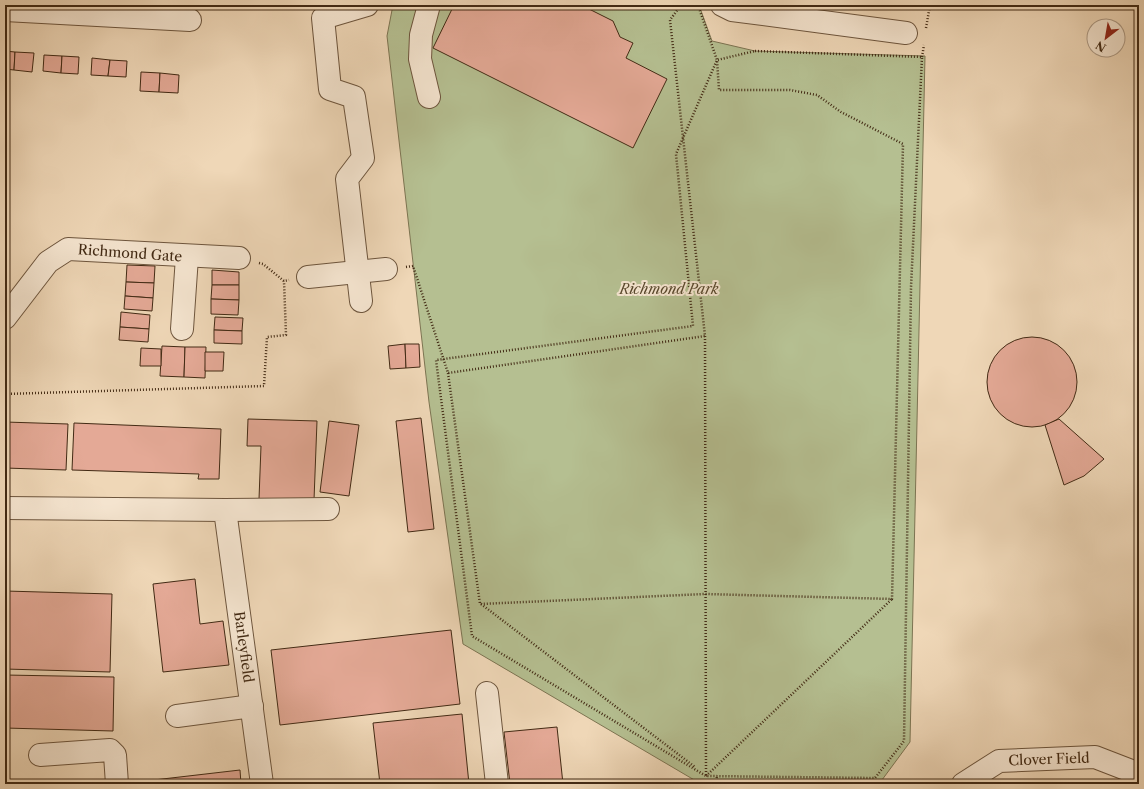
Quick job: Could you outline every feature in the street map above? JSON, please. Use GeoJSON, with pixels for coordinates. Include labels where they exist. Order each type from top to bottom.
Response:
{"type":"FeatureCollection","features":[{"type":"Feature","properties":{"kind":"street"},"geometry":{"type":"LineString","coordinates":[[361,301],[347,179],[363,158],[354,97],[330,90],[323,18],[367,5]]}},
{"type":"Feature","properties":{"kind":"street"},"geometry":{"type":"LineString","coordinates":[[429,5],[420,35],[420,59],[429,97]]}},
{"type":"Feature","properties":{"kind":"street"},"geometry":{"type":"LineString","coordinates":[[722,5],[732,10],[906,33]]}},
{"type":"Feature","properties":{"kind":"street"},"geometry":{"type":"LineString","coordinates":[[5,10],[190,20]]}},
{"type":"Feature","properties":{"kind":"street","name":"Richmond Gate"},"geometry":{"type":"LineString","coordinates":[[5,318],[48,262],[68,249],[187,257],[238,258]]}},
{"type":"Feature","properties":{"kind":"street"},"geometry":{"type":"LineString","coordinates":[[182,329],[187,257]]}},
{"type":"Feature","properties":{"kind":"street"},"geometry":{"type":"LineString","coordinates":[[308,277],[386,269]]}},
{"type":"Feature","properties":{"kind":"street"},"geometry":{"type":"LineString","coordinates":[[5,508],[225,510],[328,509]]}},
{"type":"Feature","properties":{"kind":"street","name":"Barleyfield"},"geometry":{"type":"LineString","coordinates":[[225,510],[262,784]]}},
{"type":"Feature","properties":{"kind":"street"},"geometry":{"type":"LineString","coordinates":[[487,693],[497,784]]}},
{"type":"Feature","properties":{"kind":"street"},"geometry":{"type":"LineString","coordinates":[[177,716],[252,706]]}},
{"type":"Feature","properties":{"kind":"street"},"geometry":{"type":"LineString","coordinates":[[40,755],[110,750],[115,755],[118,784]]}},
{"type":"Feature","properties":{"kind":"street","name":"Clover Field"},"geometry":{"type":"LineString","coordinates":[[963,784],[999,761],[1095,757],[1139,774]]}},
{"type":"Feature","properties":{"kind":"path"},"geometry":{"type":"LineString","coordinates":[[681,5],[670,20],[705,336],[706,776]]}},
{"type":"Feature","properties":{"kind":"path"},"geometry":{"type":"LineString","coordinates":[[698,5],[717,60],[719,90],[790,90],[818,95],[841,112],[903,144],[892,599],[706,776]]}},
{"type":"Feature","properties":{"kind":"path"},"geometry":{"type":"LineString","coordinates":[[755,51],[922,57],[911,287],[904,741],[875,778],[706,776],[472,636],[436,360],[693,326],[676,154],[717,60],[755,51]]}},
{"type":"Feature","properties":{"kind":"path"},"geometry":{"type":"LineString","coordinates":[[238,258],[263,264],[284,281],[308,277]]}},
{"type":"Feature","properties":{"kind":"path"},"geometry":{"type":"LineString","coordinates":[[386,269],[413,266],[448,372],[480,604],[706,776]]}},
{"type":"Feature","properties":{"kind":"path"},"geometry":{"type":"LineString","coordinates":[[5,394],[264,386],[267,337],[286,335],[284,281]]}},
{"type":"Feature","properties":{"kind":"path"},"geometry":{"type":"LineString","coordinates":[[448,372],[705,336]]}},
{"type":"Feature","properties":{"kind":"path"},"geometry":{"type":"LineString","coordinates":[[480,604],[706,594],[892,599]]}},
{"type":"Feature","properties":{"kind":"path"},"geometry":{"type":"LineString","coordinates":[[716,784],[717,776]]}},
{"type":"Feature","properties":{"kind":"green space","name":"Richmond Park"},"geometry":{"type":"Polygon","coordinates":[[[393,5],[580,5],[589,9],[591,5],[675,5],[700,8],[712,41],[755,51],[925,56],[910,742],[879,784],[716,784],[696,781],[463,644],[429,402],[387,36],[393,5]]]}},
{"type":"Feature","properties":{"kind":"building"},"geometry":{"type":"Polygon","coordinates":[[[454,5],[581,5],[613,21],[620,37],[633,43],[626,58],[667,79],[633,148],[433,48],[454,5]]]}},
{"type":"Feature","properties":{"kind":"building"},"geometry":{"type":"Polygon","coordinates":[[[5,51],[15,52],[14,70],[5,69],[5,51]]]}},
{"type":"Feature","properties":{"kind":"building"},"geometry":{"type":"Polygon","coordinates":[[[15,52],[34,53],[32,72],[14,70],[15,52]]]}},
{"type":"Feature","properties":{"kind":"building"},"geometry":{"type":"Polygon","coordinates":[[[44,55],[62,56],[61,73],[43,71],[44,55]]]}},
{"type":"Feature","properties":{"kind":"building"},"geometry":{"type":"Polygon","coordinates":[[[62,56],[79,57],[78,74],[61,73],[62,56]]]}},
{"type":"Feature","properties":{"kind":"building"},"geometry":{"type":"Polygon","coordinates":[[[92,58],[110,60],[108,76],[91,75],[92,58]]]}},
{"type":"Feature","properties":{"kind":"building"},"geometry":{"type":"Polygon","coordinates":[[[110,60],[127,61],[126,77],[108,76],[110,60]]]}},
{"type":"Feature","properties":{"kind":"building"},"geometry":{"type":"Polygon","coordinates":[[[141,72],[160,73],[159,92],[140,91],[141,72]]]}},
{"type":"Feature","properties":{"kind":"building"},"geometry":{"type":"Polygon","coordinates":[[[160,73],[179,75],[178,93],[159,92],[160,73]]]}},
{"type":"Feature","properties":{"kind":"building"},"geometry":{"type":"Polygon","coordinates":[[[5,260],[7,261],[7,267],[9,266],[7,284],[5,286],[5,260]]]}},
{"type":"Feature","properties":{"kind":"building"},"geometry":{"type":"Polygon","coordinates":[[[127,265],[155,266],[154,283],[126,282],[127,265]]]}},
{"type":"Feature","properties":{"kind":"building"},"geometry":{"type":"Polygon","coordinates":[[[212,270],[239,272],[239,285],[212,285],[212,270]]]}},
{"type":"Feature","properties":{"kind":"building"},"geometry":{"type":"Polygon","coordinates":[[[126,282],[154,283],[153,298],[125,296],[126,282]]]}},
{"type":"Feature","properties":{"kind":"building"},"geometry":{"type":"Polygon","coordinates":[[[212,285],[239,285],[239,300],[211,299],[212,285]]]}},
{"type":"Feature","properties":{"kind":"building"},"geometry":{"type":"Polygon","coordinates":[[[125,296],[153,298],[152,311],[124,309],[125,296]]]}},
{"type":"Feature","properties":{"kind":"building"},"geometry":{"type":"Polygon","coordinates":[[[211,299],[239,300],[238,315],[211,314],[211,299]]]}},
{"type":"Feature","properties":{"kind":"building"},"geometry":{"type":"Polygon","coordinates":[[[121,312],[150,315],[149,329],[120,327],[121,312]]]}},
{"type":"Feature","properties":{"kind":"building"},"geometry":{"type":"Polygon","coordinates":[[[215,317],[243,318],[242,331],[214,330],[215,317]]]}},
{"type":"Feature","properties":{"kind":"building"},"geometry":{"type":"Polygon","coordinates":[[[120,327],[149,329],[148,342],[119,340],[120,327]]]}},
{"type":"Feature","properties":{"kind":"building"},"geometry":{"type":"Polygon","coordinates":[[[214,330],[242,331],[242,344],[214,343],[214,330]]]}},
{"type":"Feature","properties":{"kind":"building"},"geometry":{"type":"Polygon","coordinates":[[[1032,337],[1049,341],[1064,350],[1073,365],[1077,382],[1073,399],[1064,414],[1049,423],[1032,427],[1015,423],[1000,414],[991,399],[987,382],[991,365],[1000,350],[1015,341],[1032,337]]]}},
{"type":"Feature","properties":{"kind":"building"},"geometry":{"type":"Polygon","coordinates":[[[405,344],[406,368],[390,369],[388,346],[405,344]]]}},
{"type":"Feature","properties":{"kind":"building"},"geometry":{"type":"Polygon","coordinates":[[[405,344],[419,344],[420,367],[406,368],[405,344]]]}},
{"type":"Feature","properties":{"kind":"building"},"geometry":{"type":"Polygon","coordinates":[[[162,346],[185,347],[184,377],[160,376],[162,346]]]}},
{"type":"Feature","properties":{"kind":"building"},"geometry":{"type":"Polygon","coordinates":[[[185,347],[206,347],[205,378],[184,377],[185,347]]]}},
{"type":"Feature","properties":{"kind":"building"},"geometry":{"type":"Polygon","coordinates":[[[141,348],[161,349],[161,366],[140,366],[141,348]]]}},
{"type":"Feature","properties":{"kind":"building"},"geometry":{"type":"Polygon","coordinates":[[[205,352],[224,352],[223,371],[205,371],[205,352]]]}},
{"type":"Feature","properties":{"kind":"building"},"geometry":{"type":"Polygon","coordinates":[[[421,418],[434,529],[408,532],[396,421],[421,418]]]}},
{"type":"Feature","properties":{"kind":"building"},"geometry":{"type":"Polygon","coordinates":[[[248,419],[317,421],[314,500],[259,499],[261,446],[247,446],[248,419]]]}},
{"type":"Feature","properties":{"kind":"building"},"geometry":{"type":"Polygon","coordinates":[[[1059,419],[1104,459],[1084,476],[1064,485],[1045,425],[1059,419]]]}},
{"type":"Feature","properties":{"kind":"building"},"geometry":{"type":"Polygon","coordinates":[[[329,421],[359,425],[349,496],[320,492],[329,421]]]}},
{"type":"Feature","properties":{"kind":"building"},"geometry":{"type":"Polygon","coordinates":[[[5,422],[68,424],[66,470],[5,468],[5,422]]]}},
{"type":"Feature","properties":{"kind":"building"},"geometry":{"type":"Polygon","coordinates":[[[74,423],[221,429],[219,479],[198,479],[199,474],[72,470],[74,423]]]}},
{"type":"Feature","properties":{"kind":"building"},"geometry":{"type":"Polygon","coordinates":[[[195,579],[200,624],[223,621],[229,665],[163,672],[153,584],[195,579]]]}},
{"type":"Feature","properties":{"kind":"building"},"geometry":{"type":"Polygon","coordinates":[[[5,591],[112,594],[110,672],[5,669],[5,591]]]}},
{"type":"Feature","properties":{"kind":"building"},"geometry":{"type":"Polygon","coordinates":[[[451,630],[460,704],[280,725],[271,650],[451,630]]]}},
{"type":"Feature","properties":{"kind":"building"},"geometry":{"type":"Polygon","coordinates":[[[5,675],[114,677],[113,731],[5,728],[5,675]]]}},
{"type":"Feature","properties":{"kind":"building"},"geometry":{"type":"Polygon","coordinates":[[[462,714],[469,784],[380,784],[373,723],[462,714]]]}},
{"type":"Feature","properties":{"kind":"building"},"geometry":{"type":"Polygon","coordinates":[[[557,727],[563,784],[510,784],[504,732],[557,727]]]}},
{"type":"Feature","properties":{"kind":"building"},"geometry":{"type":"Polygon","coordinates":[[[240,770],[241,784],[128,783],[240,770]]]}},
{"type":"Feature","properties":{"kind":"building"},"geometry":{"type":"Polygon","coordinates":[[[643,782],[643,784],[618,784],[643,782]]]}}]}
